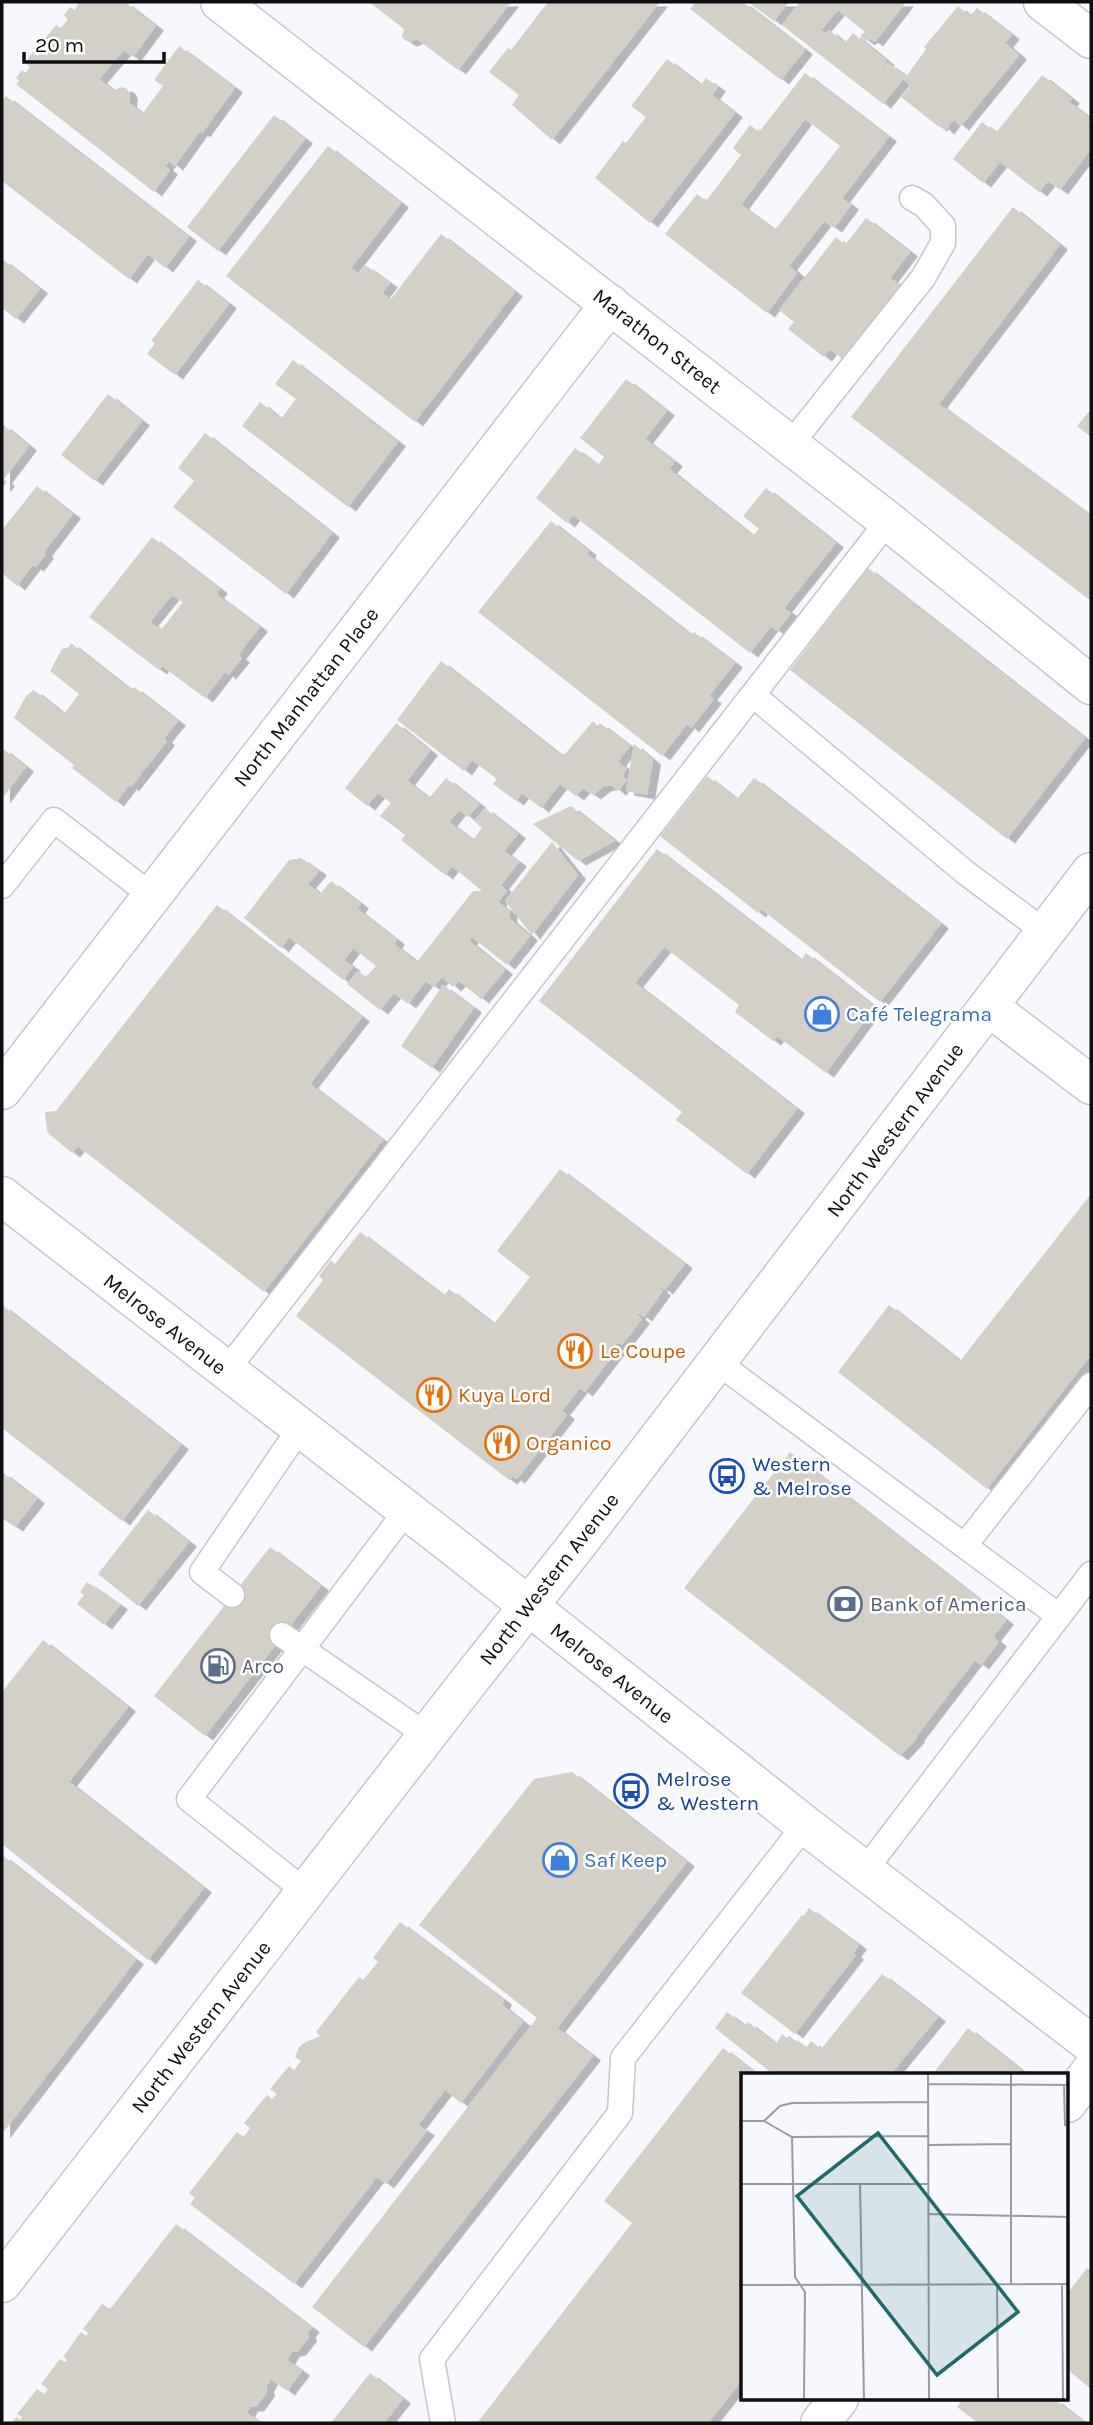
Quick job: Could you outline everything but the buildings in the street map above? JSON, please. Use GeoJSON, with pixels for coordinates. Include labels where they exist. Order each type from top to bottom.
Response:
{"type":"FeatureCollection","features":[{"type":"Feature","properties":{"kind":"main road","name":"Marathon Street"},"geometry":{"type":"LineString","coordinates":[[220,2],[790,445],[1091,685]]}},
{"type":"Feature","properties":{"kind":"main road"},"geometry":{"type":"LineString","coordinates":[[1043,2],[1091,39]]}},
{"type":"Feature","properties":{"kind":"main road","name":"North Manhattan Place"},"geometry":{"type":"LineString","coordinates":[[2,1090],[610,304]]}},
{"type":"Feature","properties":{"kind":"main road","name":"North Western Avenue"},"geometry":{"type":"LineString","coordinates":[[2,2283],[529,1607],[1091,872]]}},
{"type":"Feature","properties":{"kind":"main road"},"geometry":{"type":"LineString","coordinates":[[989,1007],[1091,1085]]}},
{"type":"Feature","properties":{"kind":"main road","name":"Melrose Avenue"},"geometry":{"type":"LineString","coordinates":[[2,1196],[805,1825],[1091,2044]]}},
{"type":"Feature","properties":{"kind":"main road"},"geometry":{"type":"LineString","coordinates":[[1068,2102],[1091,2071]]}},
{"type":"Feature","properties":{"kind":"main road"},"geometry":{"type":"LineString","coordinates":[[820,2423],[838,2400]]}},
{"type":"Feature","properties":{"kind":"lane"},"geometry":{"type":"LineString","coordinates":[[790,445],[923,278],[943,243],[943,226],[924,205],[912,198]]}},
{"type":"Feature","properties":{"kind":"lane"},"geometry":{"type":"LineString","coordinates":[[226,1371],[888,522]]}},
{"type":"Feature","properties":{"kind":"lane"},"geometry":{"type":"LineString","coordinates":[[753,695],[965,873],[1045,932]]}},
{"type":"Feature","properties":{"kind":"lane"},"geometry":{"type":"LineString","coordinates":[[2,886],[54,820],[152,896]]}},
{"type":"Feature","properties":{"kind":"lane"},"geometry":{"type":"LineString","coordinates":[[717,1362],[1059,1616]]}},
{"type":"Feature","properties":{"kind":"lane"},"geometry":{"type":"LineString","coordinates":[[965,1545],[1091,1385]]}},
{"type":"Feature","properties":{"kind":"lane"},"geometry":{"type":"LineString","coordinates":[[232,1595],[202,1572],[300,1428]]}},
{"type":"Feature","properties":{"kind":"lane"},"geometry":{"type":"LineString","coordinates":[[306,1892],[189,1800],[292,1643],[406,1511]]}},
{"type":"Feature","properties":{"kind":"lane"},"geometry":{"type":"LineString","coordinates":[[865,1870],[1091,1574]]}},
{"type":"Feature","properties":{"kind":"lane"},"geometry":{"type":"LineString","coordinates":[[292,1643],[428,1736]]}},
{"type":"Feature","properties":{"kind":"lane"},"geometry":{"type":"LineString","coordinates":[[443,2423],[432,2359],[620,2113],[623,2058],[805,1825]]}},
{"type":"Feature","properties":{"kind":"place","name":"Café Telegrama"},"geometry":{"type":"Point","coordinates":[822,1014]}},
{"type":"Feature","properties":{"kind":"place","name":"Le Coupe"},"geometry":{"type":"Point","coordinates":[575,1351]}},
{"type":"Feature","properties":{"kind":"place","name":"Kuya Lord"},"geometry":{"type":"Point","coordinates":[434,1395]}},
{"type":"Feature","properties":{"kind":"place","name":"Organico"},"geometry":{"type":"Point","coordinates":[502,1443]}},
{"type":"Feature","properties":{"kind":"place","name":"Western & Melrose"},"geometry":{"type":"Point","coordinates":[727,1476]}},
{"type":"Feature","properties":{"kind":"place","name":"Bank of America"},"geometry":{"type":"Point","coordinates":[845,1604]}},
{"type":"Feature","properties":{"kind":"place","name":"Arco"},"geometry":{"type":"Point","coordinates":[218,1666]}},
{"type":"Feature","properties":{"kind":"place","name":"Melrose & Western"},"geometry":{"type":"Point","coordinates":[631,1791]}},
{"type":"Feature","properties":{"kind":"place","name":"Saf Keep"},"geometry":{"type":"Point","coordinates":[560,1860]}}]}
